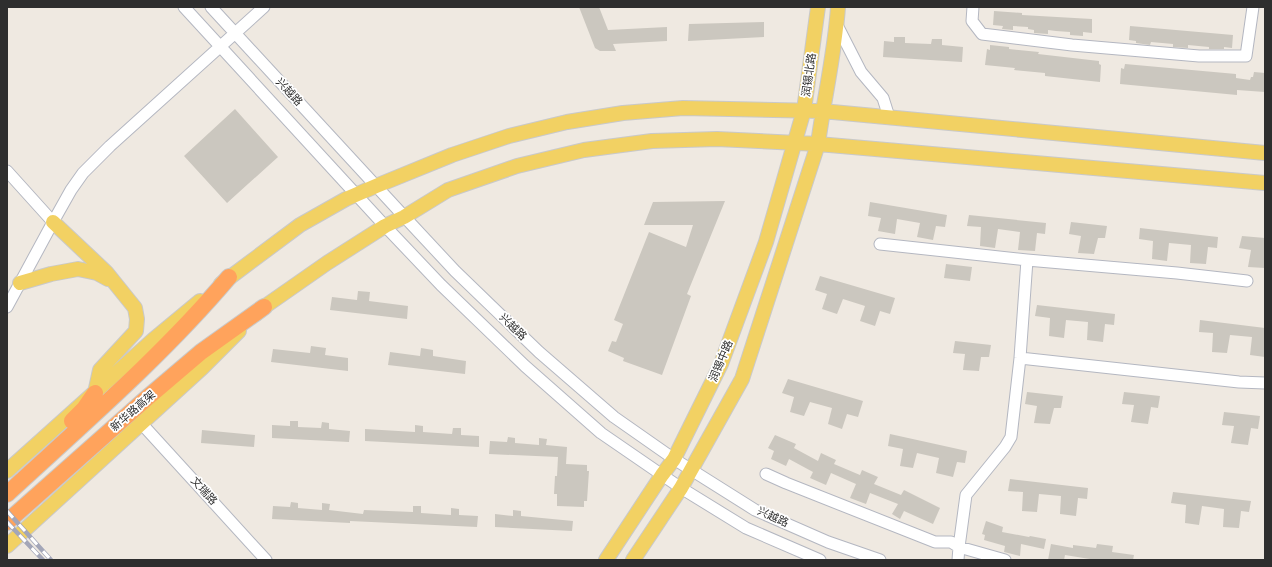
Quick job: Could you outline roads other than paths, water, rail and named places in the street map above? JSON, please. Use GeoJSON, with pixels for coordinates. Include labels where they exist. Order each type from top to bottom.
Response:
{"type":"FeatureCollection","features":[{"type":"Feature","properties":{"kind":"highway"},"geometry":{"type":"LineString","coordinates":[[7,494],[130,380],[201,310],[229,277]]}},
{"type":"Feature","properties":{"kind":"highway","name":"新华路高架"},"geometry":{"type":"LineString","coordinates":[[7,522],[147,398],[202,352],[264,307]]}},
{"type":"Feature","properties":{"kind":"highway"},"geometry":{"type":"LineString","coordinates":[[7,483],[84,409],[95,393]]}},
{"type":"Feature","properties":{"kind":"main road","name":"润锡北路"},"geometry":{"type":"LineString","coordinates":[[794,143],[804,110],[818,7]]}},
{"type":"Feature","properties":{"kind":"main road","name":"润锡北路"},"geometry":{"type":"LineString","coordinates":[[818,144],[822,111],[829,78],[837,25],[838,7]]}},
{"type":"Feature","properties":{"kind":"main road"},"geometry":{"type":"LineString","coordinates":[[7,471],[154,340],[229,277],[300,225],[346,199],[376,186],[452,155],[509,136],[566,122],[623,113],[683,108],[804,110],[1265,153]]}},
{"type":"Feature","properties":{"kind":"main road"},"geometry":{"type":"LineString","coordinates":[[7,546],[202,368],[264,307],[327,263],[385,226],[404,217],[448,190],[517,166],[584,150],[652,141],[717,139],[818,144],[1265,183]]}},
{"type":"Feature","properties":{"kind":"main road","name":"润锡中路"},"geometry":{"type":"LineString","coordinates":[[606,560],[674,459],[724,357],[766,242],[794,143]]}},
{"type":"Feature","properties":{"kind":"main road"},"geometry":{"type":"LineString","coordinates":[[633,560],[692,470],[742,379],[818,144]]}},
{"type":"Feature","properties":{"kind":"main road"},"geometry":{"type":"LineString","coordinates":[[53,222],[106,272],[135,308],[137,319],[136,331],[100,370],[95,393]]}},
{"type":"Feature","properties":{"kind":"main road"},"geometry":{"type":"LineString","coordinates":[[20,283],[51,274],[78,269],[97,273],[113,281]]}},
{"type":"Feature","properties":{"kind":"street","name":"兴越路"},"geometry":{"type":"LineString","coordinates":[[184,7],[441,285],[525,366],[601,433],[681,488],[746,528],[820,560]]}},
{"type":"Feature","properties":{"kind":"street","name":"兴越路"},"geometry":{"type":"LineString","coordinates":[[211,7],[455,271],[538,352],[614,417],[674,459],[755,510],[828,542],[880,560]]}},
{"type":"Feature","properties":{"kind":"street"},"geometry":{"type":"LineString","coordinates":[[7,307],[71,190],[83,173],[94,161],[264,7]]}},
{"type":"Feature","properties":{"kind":"street"},"geometry":{"type":"LineString","coordinates":[[973,7],[972,21],[982,34],[1072,45],[1199,56],[1246,56],[1254,7]]}},
{"type":"Feature","properties":{"kind":"street"},"geometry":{"type":"LineString","coordinates":[[837,25],[861,72],[883,98],[889,117]]}},
{"type":"Feature","properties":{"kind":"street"},"geometry":{"type":"LineString","coordinates":[[7,171],[53,222]]}},
{"type":"Feature","properties":{"kind":"street"},"geometry":{"type":"LineString","coordinates":[[880,244],[1247,281]]}},
{"type":"Feature","properties":{"kind":"street"},"geometry":{"type":"LineString","coordinates":[[958,560],[966,495],[1005,447],[1011,437],[1020,358],[1027,260]]}},
{"type":"Feature","properties":{"kind":"street"},"geometry":{"type":"LineString","coordinates":[[1020,358],[1239,382],[1265,383]]}},
{"type":"Feature","properties":{"kind":"street","name":"文瑞路"},"geometry":{"type":"LineString","coordinates":[[142,422],[266,560]]}},
{"type":"Feature","properties":{"kind":"street"},"geometry":{"type":"LineString","coordinates":[[766,474],[935,542],[951,542],[959,547],[1005,560]]}},
{"type":"Feature","properties":{"kind":"railway"},"geometry":{"type":"LineString","coordinates":[[7,511],[51,560]]}},
{"type":"Feature","properties":{"kind":"railway"},"geometry":{"type":"LineString","coordinates":[[7,522],[43,560]]}}]}
